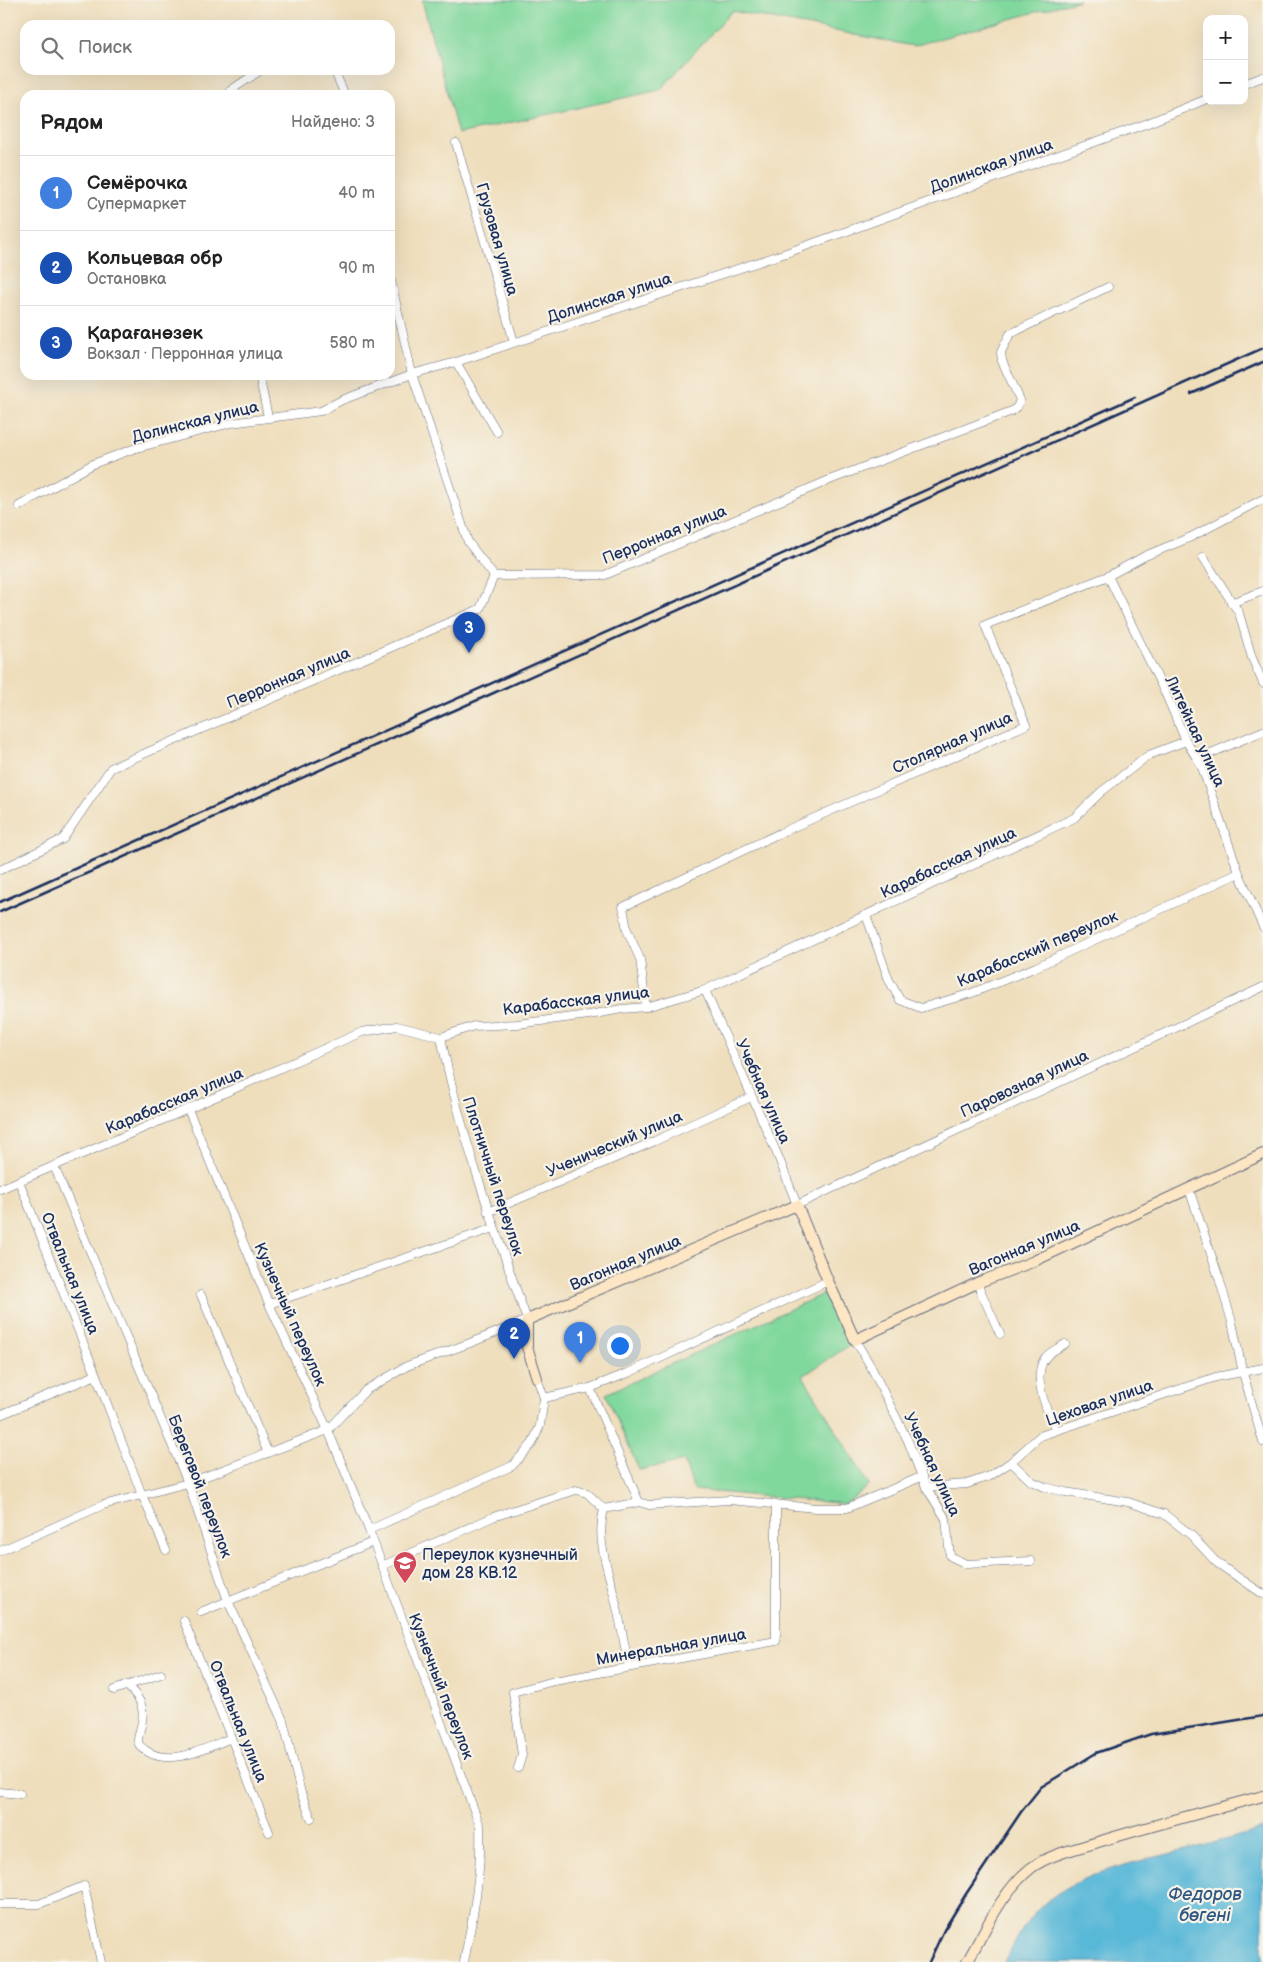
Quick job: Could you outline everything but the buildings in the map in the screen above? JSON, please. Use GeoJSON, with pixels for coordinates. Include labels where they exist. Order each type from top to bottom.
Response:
{"type":"FeatureCollection","features":[{"type":"Feature","properties":{"kind":"street"},"geometry":{"type":"LineString","coordinates":[[231,90],[254,75]]}},
{"type":"Feature","properties":{"kind":"street"},"geometry":{"type":"LineString","coordinates":[[336,75],[343,90]]}},
{"type":"Feature","properties":{"kind":"street"},"geometry":{"type":"LineString","coordinates":[[1248,83],[1263,77]]}},
{"type":"Feature","properties":{"kind":"street","name":"Долинская улица"},"geometry":{"type":"LineString","coordinates":[[19,506],[93,464],[134,449],[231,423],[321,411],[342,400],[412,374],[456,362],[789,252],[1148,123],[1203,101]]}},
{"type":"Feature","properties":{"kind":"street","name":"Грузовая улица"},"geometry":{"type":"LineString","coordinates":[[456,143],[514,342]]}},
{"type":"Feature","properties":{"kind":"street","name":"Перронная улица"},"geometry":{"type":"LineString","coordinates":[[0,870],[63,839],[112,768],[480,609],[494,576],[605,575],[832,479],[1012,411],[1020,400],[1002,361],[1001,352],[1010,334],[1108,287]]}},
{"type":"Feature","properties":{"kind":"street"},"geometry":{"type":"LineString","coordinates":[[395,298],[412,374],[468,542],[494,576]]}},
{"type":"Feature","properties":{"kind":"street"},"geometry":{"type":"LineString","coordinates":[[456,362],[497,432]]}},
{"type":"Feature","properties":{"kind":"street"},"geometry":{"type":"LineString","coordinates":[[260,380],[268,417]]}},
{"type":"Feature","properties":{"kind":"street","name":"Столярная улица"},"geometry":{"type":"LineString","coordinates":[[646,1008],[640,959],[627,930],[623,907],[789,829],[1026,725],[985,625],[1108,576],[1145,556],[1191,537],[1263,499]]}},
{"type":"Feature","properties":{"kind":"street"},"geometry":{"type":"LineString","coordinates":[[1203,557],[1239,613],[1252,658],[1263,683]]}},
{"type":"Feature","properties":{"kind":"street","name":"Литейная улица"},"geometry":{"type":"LineString","coordinates":[[1108,576],[1166,695],[1186,741],[1197,759],[1239,873],[1263,928]]}},
{"type":"Feature","properties":{"kind":"street"},"geometry":{"type":"LineString","coordinates":[[1231,603],[1263,591]]}},
{"type":"Feature","properties":{"kind":"street"},"geometry":{"type":"LineString","coordinates":[[1197,759],[1263,731]]}},
{"type":"Feature","properties":{"kind":"street","name":"Карабасская улица"},"geometry":{"type":"LineString","coordinates":[[0,1189],[362,1032],[397,1026],[441,1037],[474,1026],[517,1024],[622,1009],[646,1008],[705,990],[1074,818],[1101,792],[1149,755],[1186,741]]}},
{"type":"Feature","properties":{"kind":"street","name":"Карабасский переулок"},"geometry":{"type":"LineString","coordinates":[[866,915],[889,980],[900,1000],[921,1008],[972,993],[1036,967],[1239,873]]}},
{"type":"Feature","properties":{"kind":"street","name":"Паровозная улица"},"geometry":{"type":"LineString","coordinates":[[797,1205],[1263,987]]}},
{"type":"Feature","properties":{"kind":"street","name":"Учебная улица"},"geometry":{"type":"LineString","coordinates":[[705,990],[778,1156],[797,1205]]}},
{"type":"Feature","properties":{"kind":"street","name":"Плотничный переулок"},"geometry":{"type":"LineString","coordinates":[[441,1037],[448,1076],[488,1212],[527,1320]]}},
{"type":"Feature","properties":{"kind":"street","name":"Ученический улица"},"geometry":{"type":"LineString","coordinates":[[488,1212],[655,1141],[751,1097]]}},
{"type":"Feature","properties":{"kind":"street","name":"Кузнечный переулок"},"geometry":{"type":"LineString","coordinates":[[188,1109],[269,1304],[328,1430],[369,1530],[480,1826],[481,1854],[476,1902],[464,1962]]}},
{"type":"Feature","properties":{"kind":"street","name":"Вагонная улица"},"geometry":{"type":"LineString","coordinates":[[856,1340],[977,1283],[1032,1262],[1263,1154]]}},
{"type":"Feature","properties":{"kind":"street","name":"Береговой переулок"},"geometry":{"type":"LineString","coordinates":[[54,1166],[188,1483],[228,1601],[282,1720],[301,1793],[311,1818]]}},
{"type":"Feature","properties":{"kind":"street","name":"Отвальная улица"},"geometry":{"type":"LineString","coordinates":[[19,1181],[142,1495],[166,1550]]}},
{"type":"Feature","properties":{"kind":"street"},"geometry":{"type":"LineString","coordinates":[[1189,1189],[1220,1278],[1243,1372],[1263,1442]]}},
{"type":"Feature","properties":{"kind":"street"},"geometry":{"type":"LineString","coordinates":[[797,1205],[828,1281],[856,1340]]}},
{"type":"Feature","properties":{"kind":"street","name":"Вагонная улица"},"geometry":{"type":"LineString","coordinates":[[527,1320],[797,1205]]}},
{"type":"Feature","properties":{"kind":"street"},"geometry":{"type":"LineString","coordinates":[[269,1304],[494,1228]]}},
{"type":"Feature","properties":{"kind":"street"},"geometry":{"type":"LineString","coordinates":[[544,1398],[590,1388],[628,1373],[828,1281]]}},
{"type":"Feature","properties":{"kind":"street"},"geometry":{"type":"LineString","coordinates":[[977,1283],[1000,1334]]}},
{"type":"Feature","properties":{"kind":"street"},"geometry":{"type":"LineString","coordinates":[[201,1295],[268,1453]]}},
{"type":"Feature","properties":{"kind":"street"},"geometry":{"type":"LineString","coordinates":[[0,1551],[103,1506],[188,1483],[328,1430],[366,1390],[407,1366],[527,1320],[526,1346],[544,1398],[540,1426],[532,1444],[512,1466],[369,1530]]}},
{"type":"Feature","properties":{"kind":"street","name":"Учебная улица"},"geometry":{"type":"LineString","coordinates":[[856,1340],[908,1441],[926,1487],[946,1519],[950,1556],[966,1564],[1031,1561]]}},
{"type":"Feature","properties":{"kind":"street"},"geometry":{"type":"LineString","coordinates":[[1056,1430],[1043,1402],[1040,1370],[1046,1357],[1065,1344]]}},
{"type":"Feature","properties":{"kind":"street","name":"Цеховая улица"},"geometry":{"type":"LineString","coordinates":[[926,1487],[967,1484],[990,1476],[1011,1462],[1040,1436],[1216,1377],[1263,1368]]}},
{"type":"Feature","properties":{"kind":"street"},"geometry":{"type":"LineString","coordinates":[[0,1415],[96,1375]]}},
{"type":"Feature","properties":{"kind":"street"},"geometry":{"type":"LineString","coordinates":[[590,1388],[639,1502]]}},
{"type":"Feature","properties":{"kind":"street"},"geometry":{"type":"LineString","coordinates":[[1011,1462],[1031,1481],[1045,1487],[1064,1492],[1128,1502],[1164,1514],[1191,1535],[1218,1563],[1263,1594]]}},
{"type":"Feature","properties":{"kind":"street"},"geometry":{"type":"LineString","coordinates":[[604,1509],[639,1502],[649,1506],[729,1500],[816,1508],[847,1508],[921,1477]]}},
{"type":"Feature","properties":{"kind":"street"},"geometry":{"type":"LineString","coordinates":[[382,1566],[493,1517],[576,1490],[587,1493],[604,1509]]}},
{"type":"Feature","properties":{"kind":"street","name":"Минеральная улица"},"geometry":{"type":"LineString","coordinates":[[518,1768],[522,1756],[513,1692],[554,1681],[776,1641],[776,1504]]}},
{"type":"Feature","properties":{"kind":"street"},"geometry":{"type":"LineString","coordinates":[[604,1509],[600,1535],[602,1548],[629,1667]]}},
{"type":"Feature","properties":{"kind":"street"},"geometry":{"type":"LineString","coordinates":[[201,1612],[373,1542]]}},
{"type":"Feature","properties":{"kind":"street","name":"Отвальная улица"},"geometry":{"type":"LineString","coordinates":[[184,1621],[269,1832]]}},
{"type":"Feature","properties":{"kind":"street"},"geometry":{"type":"LineString","coordinates":[[114,1690],[161,1674]]}},
{"type":"Feature","properties":{"kind":"street"},"geometry":{"type":"LineString","coordinates":[[126,1685],[140,1699],[143,1716],[138,1740],[140,1746],[149,1753],[168,1757],[193,1753],[230,1738]]}},
{"type":"Feature","properties":{"kind":"street"},"geometry":{"type":"LineString","coordinates":[[0,1792],[20,1794]]}},
{"type":"Feature","properties":{"kind":"street"},"geometry":{"type":"LineString","coordinates":[[967,1962],[995,1912],[1012,1888],[1031,1868],[1054,1856],[1146,1827],[1263,1796]]}},
{"type":"Feature","properties":{"kind":"street"},"geometry":{"type":"LineString","coordinates":[[0,1904],[39,1904],[84,1886],[101,1962]]}},
{"type":"Feature","properties":{"kind":"green space"},"geometry":{"type":"Polygon","coordinates":[[[422,0],[1079,0],[913,46],[732,11],[660,90],[458,134],[422,0]]]}},
{"type":"Feature","properties":{"kind":"green space"},"geometry":{"type":"Polygon","coordinates":[[[825,1293],[850,1345],[803,1376],[869,1485],[846,1504],[694,1490],[684,1461],[639,1470],[606,1394],[825,1293]]]}},
{"type":"Feature","properties":{"kind":"water","name":"Федоров бөгені"},"geometry":{"type":"Polygon","coordinates":[[[1263,1829],[1263,1962],[1004,1962],[1029,1919],[1048,1900],[1066,1888],[1085,1879],[1128,1864],[1263,1829]]]}},
{"type":"Feature","properties":{"kind":"railway"},"geometry":{"type":"LineString","coordinates":[[0,912],[1263,348]]}},
{"type":"Feature","properties":{"kind":"railway"},"geometry":{"type":"LineString","coordinates":[[1191,394],[1263,362]]}},
{"type":"Feature","properties":{"kind":"railway"},"geometry":{"type":"LineString","coordinates":[[0,902],[1135,397]]}},
{"type":"Feature","properties":{"kind":"railway"},"geometry":{"type":"LineString","coordinates":[[929,1962],[944,1930],[966,1894],[1021,1812],[1041,1787],[1096,1753],[1151,1734],[1263,1716]]}},
{"type":"Feature","properties":{"kind":"place","name":"Қарағанөзек"},"geometry":{"type":"Point","coordinates":[469,653]}},
{"type":"Feature","properties":{"kind":"place","name":"Кольцевая обр"},"geometry":{"type":"Point","coordinates":[514,1359]}},
{"type":"Feature","properties":{"kind":"place","name":"Семёрочка"},"geometry":{"type":"Point","coordinates":[580,1363]}},
{"type":"Feature","properties":{"kind":"place","name":"Переулок кузнечный дом 28 КВ.12"},"geometry":{"type":"Point","coordinates":[405,1584]}}]}
